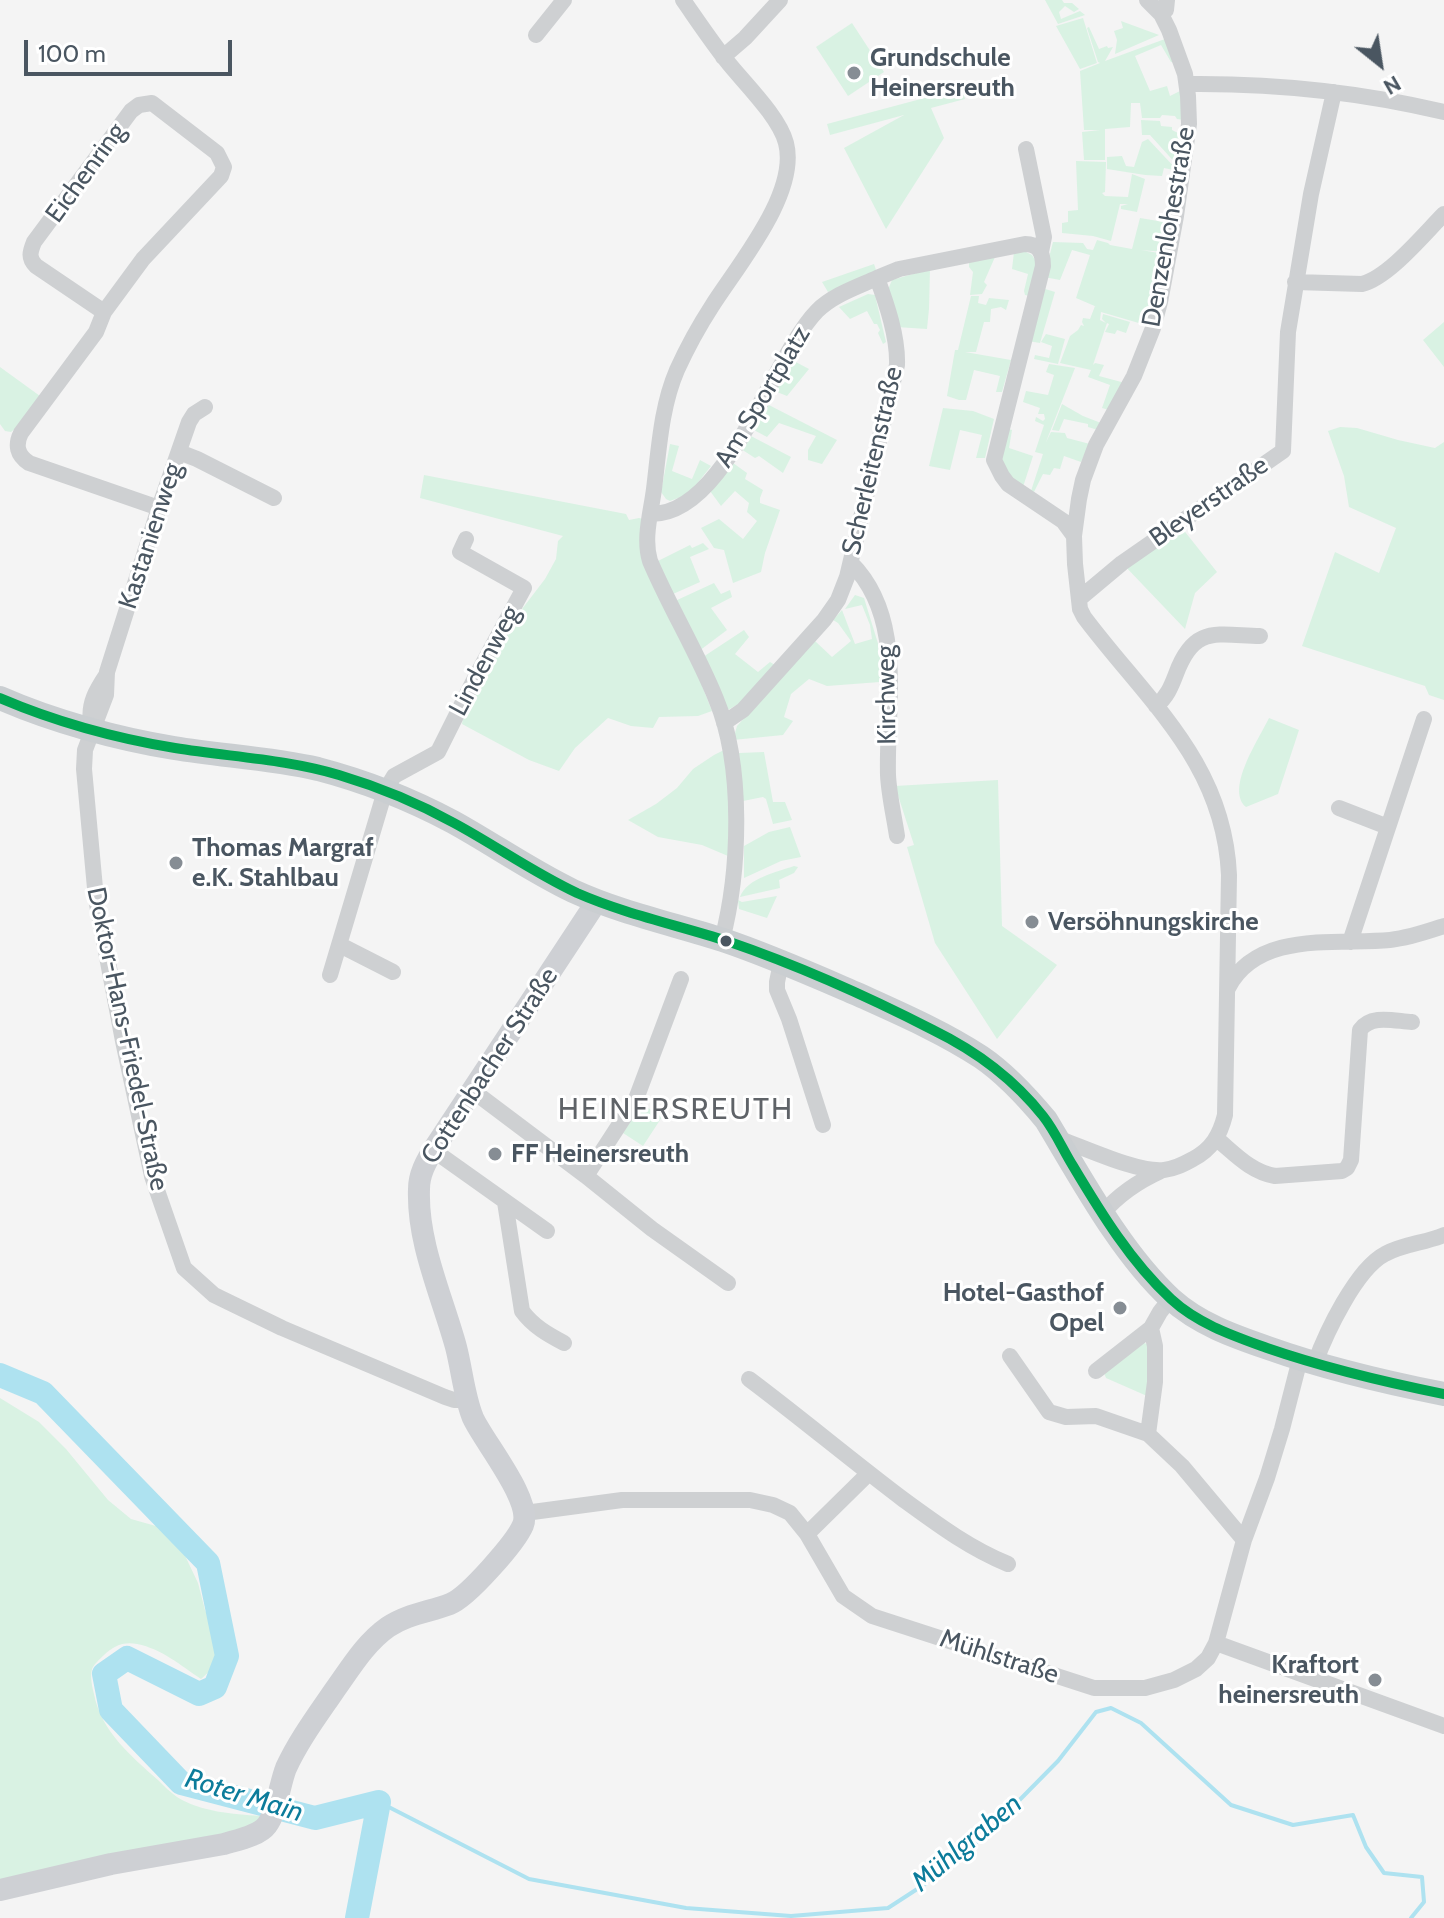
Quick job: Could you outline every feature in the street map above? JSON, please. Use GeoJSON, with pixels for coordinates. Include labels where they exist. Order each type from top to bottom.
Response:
{"type":"FeatureCollection","features":[{"type":"Feature","properties":{"kind":"main road"},"geometry":{"type":"LineString","coordinates":[[0,698],[91,730],[136,741],[261,759],[316,769],[358,781],[420,805],[536,872],[597,901],[722,940],[888,1008],[981,1057],[1031,1102],[1141,1267],[1191,1315],[1234,1336],[1307,1361],[1363,1378],[1444,1394]]}},
{"type":"Feature","properties":{"kind":"street"},"geometry":{"type":"LineString","coordinates":[[536,35],[564,0]]}},
{"type":"Feature","properties":{"kind":"street"},"geometry":{"type":"LineString","coordinates":[[683,0],[723,57],[766,109],[783,135],[788,155],[786,180],[779,200],[696,334],[670,386],[647,537],[650,561],[717,701],[733,767],[736,827],[731,902],[722,940]]}},
{"type":"Feature","properties":{"kind":"street"},"geometry":{"type":"LineString","coordinates":[[723,57],[780,0]]}},
{"type":"Feature","properties":{"kind":"street"},"geometry":{"type":"LineString","coordinates":[[1147,0],[1164,7]]}},
{"type":"Feature","properties":{"kind":"street","name":"Denzenlohestraße"},"geometry":{"type":"LineString","coordinates":[[1164,7],[1187,84],[1189,124],[1176,216],[1159,304],[1147,346],[1089,461],[1074,536],[1079,599],[1084,617],[1156,706],[1198,765],[1213,795],[1223,831],[1229,875],[1228,988],[1225,1115],[1217,1139]]}},
{"type":"Feature","properties":{"kind":"street"},"geometry":{"type":"LineString","coordinates":[[1187,84],[1269,85],[1334,92],[1444,112]]}},
{"type":"Feature","properties":{"kind":"street","name":"Bleyerstraße"},"geometry":{"type":"LineString","coordinates":[[1079,599],[1122,563],[1283,451],[1288,332],[1295,282],[1334,92]]}},
{"type":"Feature","properties":{"kind":"street","name":"Eichenring"},"geometry":{"type":"LineString","coordinates":[[104,312],[36,266],[30,253],[34,242],[131,111],[139,105],[152,103],[217,153],[223,161],[223,171],[188,213],[150,251],[104,312],[96,332],[21,433],[17,443],[18,451],[29,463],[159,508]]}},
{"type":"Feature","properties":{"kind":"street"},"geometry":{"type":"LineString","coordinates":[[1026,149],[1044,237],[1041,252],[1043,266],[994,460],[1008,484],[1063,521],[1074,536]]}},
{"type":"Feature","properties":{"kind":"street"},"geometry":{"type":"LineString","coordinates":[[1295,282],[1370,282],[1387,270],[1444,214]]}},
{"type":"Feature","properties":{"kind":"street"},"geometry":{"type":"LineString","coordinates":[[877,278],[913,266],[1025,244],[1034,245],[1041,252]]}},
{"type":"Feature","properties":{"kind":"street","name":"Am Sportplatz"},"geometry":{"type":"LineString","coordinates":[[651,514],[679,506],[705,487],[742,435],[790,350],[816,312],[839,296],[877,278]]}},
{"type":"Feature","properties":{"kind":"street","name":"Scherleitenstraße"},"geometry":{"type":"LineString","coordinates":[[724,723],[743,710],[831,610],[842,591],[897,365],[890,320],[877,278]]}},
{"type":"Feature","properties":{"kind":"street","name":"Kastanienweg"},"geometry":{"type":"LineString","coordinates":[[91,730],[94,693],[107,672],[189,422],[194,414],[205,407]]}},
{"type":"Feature","properties":{"kind":"street"},"geometry":{"type":"LineString","coordinates":[[179,452],[274,498]]}},
{"type":"Feature","properties":{"kind":"street","name":"Lindenweg"},"geometry":{"type":"LineString","coordinates":[[385,791],[394,776],[438,752],[524,588],[460,552],[466,539]]}},
{"type":"Feature","properties":{"kind":"street","name":"Kirchweg"},"geometry":{"type":"LineString","coordinates":[[851,563],[874,596],[886,635],[889,668],[888,779],[897,836]]}},
{"type":"Feature","properties":{"kind":"street"},"geometry":{"type":"LineString","coordinates":[[1156,706],[1166,697],[1187,649],[1195,641],[1212,636],[1260,636]]}},
{"type":"Feature","properties":{"kind":"street"},"geometry":{"type":"LineString","coordinates":[[1350,942],[1424,719]]}},
{"type":"Feature","properties":{"kind":"street","name":"Doktor-Hans-Friedel-Straße"},"geometry":{"type":"LineString","coordinates":[[91,730],[84,769],[96,899],[152,1176],[184,1268],[214,1295],[282,1328],[445,1397],[468,1400]]}},
{"type":"Feature","properties":{"kind":"street"},"geometry":{"type":"LineString","coordinates":[[330,975],[385,791]]}},
{"type":"Feature","properties":{"kind":"street"},"geometry":{"type":"LineString","coordinates":[[1339,808],[1388,827]]}},
{"type":"Feature","properties":{"kind":"street","name":"Cottenbacher Straße"},"geometry":{"type":"LineString","coordinates":[[525,1513],[521,1499],[475,1421],[468,1400],[429,1258],[419,1196],[420,1179],[433,1150],[597,901]]}},
{"type":"Feature","properties":{"kind":"street"},"geometry":{"type":"LineString","coordinates":[[1228,988],[1241,970],[1276,949],[1309,941],[1404,938],[1444,926]]}},
{"type":"Feature","properties":{"kind":"street"},"geometry":{"type":"LineString","coordinates":[[340,945],[393,972]]}},
{"type":"Feature","properties":{"kind":"street"},"geometry":{"type":"LineString","coordinates":[[781,963],[777,990],[823,1125]]}},
{"type":"Feature","properties":{"kind":"street"},"geometry":{"type":"LineString","coordinates":[[586,1176],[636,1099],[681,979]]}},
{"type":"Feature","properties":{"kind":"street"},"geometry":{"type":"LineString","coordinates":[[1103,1213],[1135,1185],[1198,1157],[1217,1139],[1247,1165],[1266,1175],[1342,1171],[1347,1168],[1351,1160],[1360,1030],[1372,1020],[1412,1022]]}},
{"type":"Feature","properties":{"kind":"street"},"geometry":{"type":"LineString","coordinates":[[473,1091],[652,1229],[728,1283]]}},
{"type":"Feature","properties":{"kind":"street"},"geometry":{"type":"LineString","coordinates":[[1057,1138],[1137,1167],[1161,1171]]}},
{"type":"Feature","properties":{"kind":"street"},"geometry":{"type":"LineString","coordinates":[[433,1150],[547,1231]]}},
{"type":"Feature","properties":{"kind":"street"},"geometry":{"type":"LineString","coordinates":[[505,1202],[522,1311],[530,1323],[564,1343]]}},
{"type":"Feature","properties":{"kind":"street","name":"Mühlstraße"},"geometry":{"type":"LineString","coordinates":[[525,1513],[622,1500],[750,1500],[773,1505],[790,1513],[807,1534],[843,1596],[872,1616],[1094,1688],[1145,1688],[1174,1680],[1196,1669],[1208,1658],[1216,1643],[1244,1540],[1307,1361],[1374,1261],[1387,1253],[1444,1235]]}},
{"type":"Feature","properties":{"kind":"street"},"geometry":{"type":"LineString","coordinates":[[1148,1434],[1155,1382],[1155,1346],[1151,1328],[1171,1298]]}},
{"type":"Feature","properties":{"kind":"street"},"geometry":{"type":"LineString","coordinates":[[1096,1371],[1151,1328]]}},
{"type":"Feature","properties":{"kind":"street"},"geometry":{"type":"LineString","coordinates":[[1010,1356],[1049,1412],[1066,1417],[1096,1416],[1148,1434],[1182,1466],[1244,1540]]}},
{"type":"Feature","properties":{"kind":"street"},"geometry":{"type":"LineString","coordinates":[[749,1379],[969,1546],[1008,1564]]}},
{"type":"Feature","properties":{"kind":"street"},"geometry":{"type":"LineString","coordinates":[[807,1534],[869,1473]]}},
{"type":"Feature","properties":{"kind":"street"},"geometry":{"type":"LineString","coordinates":[[0,1890],[111,1864],[232,1842],[266,1828],[279,1785],[306,1731],[370,1642],[394,1623],[450,1604],[467,1593],[519,1532],[525,1513]]}},
{"type":"Feature","properties":{"kind":"street"},"geometry":{"type":"LineString","coordinates":[[1216,1643],[1444,1726]]}},
{"type":"Feature","properties":{"kind":"green space"},"geometry":{"type":"Polygon","coordinates":[[[1045,0],[1062,0],[1079,9],[1074,12],[1065,6],[1059,12],[1061,19],[1080,11],[1085,15],[1058,24],[1045,0]]]}},
{"type":"Feature","properties":{"kind":"green space"},"geometry":{"type":"Polygon","coordinates":[[[1083,18],[1097,63],[1080,69],[1056,26],[1083,18]]]}},
{"type":"Feature","properties":{"kind":"green space"},"geometry":{"type":"Polygon","coordinates":[[[1121,21],[1159,35],[1115,54],[1117,40],[1114,31],[1123,28],[1121,21]]]}},
{"type":"Feature","properties":{"kind":"green space"},"geometry":{"type":"Polygon","coordinates":[[[852,23],[884,72],[848,96],[816,47],[852,23]]]}},
{"type":"Feature","properties":{"kind":"green space"},"geometry":{"type":"Polygon","coordinates":[[[1089,27],[1099,49],[1113,47],[1105,61],[1165,39],[1176,63],[1171,62],[1161,45],[1135,56],[1150,91],[1167,86],[1170,96],[1182,90],[1183,120],[1162,115],[1160,118],[1142,118],[1140,103],[1131,103],[1130,127],[1105,129],[1105,160],[1084,160],[1082,132],[1100,130],[1084,130],[1080,71],[1100,63],[1089,27]]]}},
{"type":"Feature","properties":{"kind":"green space"},"geometry":{"type":"Polygon","coordinates":[[[962,88],[965,99],[931,108],[944,138],[886,229],[844,148],[904,115],[830,135],[827,124],[962,88]]]}},
{"type":"Feature","properties":{"kind":"green space"},"geometry":{"type":"Polygon","coordinates":[[[1141,120],[1160,121],[1161,126],[1172,127],[1182,135],[1178,166],[1150,135],[1142,135],[1141,120]]]}},
{"type":"Feature","properties":{"kind":"green space"},"geometry":{"type":"Polygon","coordinates":[[[1148,139],[1178,171],[1164,168],[1162,176],[1107,169],[1107,157],[1122,156],[1126,166],[1134,167],[1142,142],[1148,139]]]}},
{"type":"Feature","properties":{"kind":"green space"},"geometry":{"type":"Polygon","coordinates":[[[1076,161],[1106,162],[1105,192],[1102,193],[1105,196],[1128,197],[1132,174],[1145,179],[1137,212],[1121,209],[1121,206],[1128,204],[1120,204],[1111,241],[1062,233],[1062,223],[1068,222],[1068,211],[1078,210],[1076,161]]]}},
{"type":"Feature","properties":{"kind":"green space"},"geometry":{"type":"Polygon","coordinates":[[[1140,218],[1170,223],[1164,252],[1141,250],[1165,254],[1149,326],[1101,312],[1100,320],[1106,323],[1102,319],[1103,314],[1130,322],[1126,333],[1117,330],[1115,334],[1105,332],[1107,323],[1093,365],[1104,365],[1099,376],[1125,383],[1109,410],[1102,408],[1110,385],[1088,377],[1091,370],[1060,363],[1070,336],[1081,325],[1084,326],[1083,318],[1090,319],[1095,306],[1076,298],[1090,255],[1072,250],[1060,280],[1044,277],[1053,242],[1083,243],[1087,249],[1093,250],[1097,240],[1132,249],[1140,218]]]}},
{"type":"Feature","properties":{"kind":"green space"},"geometry":{"type":"Polygon","coordinates":[[[1024,251],[1032,255],[1037,263],[1030,296],[1025,295],[1024,291],[1028,274],[1012,269],[1014,252],[1024,251]]]}},
{"type":"Feature","properties":{"kind":"green space"},"geometry":{"type":"Polygon","coordinates":[[[995,257],[982,294],[970,295],[973,272],[969,261],[995,257]]]}},
{"type":"Feature","properties":{"kind":"green space"},"geometry":{"type":"Polygon","coordinates":[[[874,264],[876,270],[871,275],[828,292],[822,282],[874,264]]]}},
{"type":"Feature","properties":{"kind":"green space"},"geometry":{"type":"Polygon","coordinates":[[[930,269],[927,329],[896,327],[887,292],[892,280],[930,269]]]}},
{"type":"Feature","properties":{"kind":"green space"},"geometry":{"type":"Polygon","coordinates":[[[1042,288],[1055,292],[1040,343],[1028,341],[1042,288]]]}},
{"type":"Feature","properties":{"kind":"green space"},"geometry":{"type":"Polygon","coordinates":[[[868,294],[875,295],[886,342],[883,344],[878,333],[880,330],[867,311],[850,319],[839,307],[868,294]]]}},
{"type":"Feature","properties":{"kind":"green space"},"geometry":{"type":"Polygon","coordinates":[[[971,296],[979,296],[978,303],[986,305],[989,298],[1009,300],[1006,310],[1001,307],[991,309],[990,322],[984,322],[976,352],[965,352],[1011,360],[1002,392],[996,392],[1000,376],[974,370],[966,400],[959,400],[947,396],[955,350],[958,350],[971,296]]]}},
{"type":"Feature","properties":{"kind":"green space"},"geometry":{"type":"Polygon","coordinates":[[[1444,322],[1444,367],[1423,340],[1444,322]]]}},
{"type":"Feature","properties":{"kind":"green space"},"geometry":{"type":"Polygon","coordinates":[[[1046,334],[1065,339],[1058,364],[1034,359],[1035,355],[1049,358],[1052,346],[1041,342],[1046,334]]]}},
{"type":"Feature","properties":{"kind":"green space"},"geometry":{"type":"Polygon","coordinates":[[[792,360],[809,369],[787,396],[772,390],[792,360]]]}},
{"type":"Feature","properties":{"kind":"green space"},"geometry":{"type":"Polygon","coordinates":[[[1049,364],[1075,368],[1046,442],[1051,432],[1065,433],[1067,438],[1090,444],[1081,462],[1064,456],[1060,469],[1054,468],[1050,475],[1043,474],[1034,492],[1031,491],[1043,454],[1035,452],[1044,425],[1035,421],[1036,417],[1045,419],[1044,414],[1038,414],[1040,408],[1023,402],[1026,391],[1048,395],[1054,375],[1046,372],[1049,364]]]}},
{"type":"Feature","properties":{"kind":"green space"},"geometry":{"type":"Polygon","coordinates":[[[0,367],[40,396],[11,432],[5,431],[0,424],[0,367]]]}},
{"type":"Feature","properties":{"kind":"green space"},"geometry":{"type":"Polygon","coordinates":[[[765,403],[837,440],[822,464],[808,460],[808,450],[816,436],[779,423],[767,437],[752,429],[765,403]]]}},
{"type":"Feature","properties":{"kind":"green space"},"geometry":{"type":"Polygon","coordinates":[[[1062,404],[1101,423],[1098,430],[1088,427],[1088,424],[1064,419],[1059,431],[1052,430],[1062,404]]]}},
{"type":"Feature","properties":{"kind":"green space"},"geometry":{"type":"Polygon","coordinates":[[[943,408],[973,411],[994,419],[985,458],[976,458],[982,435],[960,430],[950,470],[929,466],[943,408]]]}},
{"type":"Feature","properties":{"kind":"green space"},"geometry":{"type":"Polygon","coordinates":[[[1340,427],[1357,428],[1435,448],[1444,442],[1444,700],[1429,695],[1425,686],[1302,646],[1335,552],[1379,573],[1396,528],[1349,507],[1344,476],[1328,431],[1340,427]]]}},
{"type":"Feature","properties":{"kind":"green space"},"geometry":{"type":"Polygon","coordinates":[[[1006,428],[1012,430],[1009,448],[1033,456],[1023,487],[1000,465],[1006,428]]]}},
{"type":"Feature","properties":{"kind":"green space"},"geometry":{"type":"Polygon","coordinates":[[[749,435],[791,457],[783,473],[759,456],[755,458],[741,449],[749,435]]]}},
{"type":"Feature","properties":{"kind":"green space"},"geometry":{"type":"Polygon","coordinates":[[[670,444],[679,446],[672,471],[692,479],[700,460],[711,466],[689,494],[670,501],[661,492],[670,444]]]}},
{"type":"Feature","properties":{"kind":"green space"},"geometry":{"type":"Polygon","coordinates":[[[733,463],[747,473],[745,479],[763,490],[760,503],[780,510],[761,572],[733,583],[724,550],[714,548],[701,528],[719,519],[743,539],[757,521],[747,512],[749,503],[735,491],[721,506],[710,491],[733,463]]]}},
{"type":"Feature","properties":{"kind":"green space"},"geometry":{"type":"Polygon","coordinates":[[[424,475],[626,514],[629,520],[647,520],[644,537],[712,711],[698,716],[659,717],[653,728],[631,726],[608,718],[575,748],[559,771],[529,760],[462,724],[464,713],[519,613],[556,559],[558,541],[563,536],[420,498],[424,475]]]}},
{"type":"Feature","properties":{"kind":"green space"},"geometry":{"type":"Polygon","coordinates":[[[1178,523],[1217,572],[1195,593],[1185,629],[1122,563],[1178,523]]]}},
{"type":"Feature","properties":{"kind":"green space"},"geometry":{"type":"Polygon","coordinates":[[[703,543],[709,549],[690,557],[700,582],[673,594],[658,561],[690,545],[692,548],[703,543]]]}},
{"type":"Feature","properties":{"kind":"green space"},"geometry":{"type":"Polygon","coordinates":[[[714,583],[721,594],[730,590],[732,597],[711,608],[727,630],[699,651],[675,601],[714,583]]]}},
{"type":"Feature","properties":{"kind":"green space"},"geometry":{"type":"Polygon","coordinates":[[[855,595],[864,598],[880,650],[880,682],[827,686],[809,679],[791,694],[784,717],[793,721],[783,735],[733,740],[737,726],[815,641],[832,657],[851,641],[833,620],[842,610],[855,644],[872,639],[862,605],[845,609],[855,595]]]}},
{"type":"Feature","properties":{"kind":"green space"},"geometry":{"type":"Polygon","coordinates":[[[744,630],[749,637],[735,654],[758,672],[770,662],[775,665],[742,702],[726,711],[703,657],[744,630]]]}},
{"type":"Feature","properties":{"kind":"green space"},"geometry":{"type":"Polygon","coordinates":[[[1269,718],[1299,730],[1278,794],[1246,807],[1239,788],[1241,776],[1269,718]]]}},
{"type":"Feature","properties":{"kind":"green space"},"geometry":{"type":"Polygon","coordinates":[[[726,749],[731,808],[728,856],[702,845],[658,837],[628,820],[656,804],[677,788],[693,769],[726,749]]]}},
{"type":"Feature","properties":{"kind":"green space"},"geometry":{"type":"Polygon","coordinates":[[[764,752],[773,802],[785,802],[792,820],[773,824],[763,797],[743,801],[739,753],[764,752]]]}},
{"type":"Feature","properties":{"kind":"green space"},"geometry":{"type":"Polygon","coordinates":[[[998,780],[1002,926],[1057,965],[997,1039],[935,943],[907,847],[914,845],[895,786],[998,780]]]}},
{"type":"Feature","properties":{"kind":"green space"},"geometry":{"type":"Polygon","coordinates":[[[790,827],[801,857],[781,861],[744,878],[744,846],[769,832],[790,827]]]}},
{"type":"Feature","properties":{"kind":"green space"},"geometry":{"type":"Polygon","coordinates":[[[798,867],[794,873],[779,880],[780,888],[740,897],[756,880],[798,867]]]}},
{"type":"Feature","properties":{"kind":"green space"},"geometry":{"type":"Polygon","coordinates":[[[777,896],[767,918],[739,909],[738,900],[777,896]]]}},
{"type":"Feature","properties":{"kind":"green space"},"geometry":{"type":"Polygon","coordinates":[[[642,1104],[662,1117],[643,1146],[623,1133],[642,1104]]]}},
{"type":"Feature","properties":{"kind":"green space"},"geometry":{"type":"Polygon","coordinates":[[[1139,1342],[1148,1344],[1147,1396],[1106,1378],[1104,1373],[1139,1342]]]}},
{"type":"Feature","properties":{"kind":"green space"},"geometry":{"type":"Polygon","coordinates":[[[0,1398],[39,1422],[108,1500],[131,1519],[163,1528],[180,1545],[198,1583],[212,1624],[215,1660],[212,1669],[201,1679],[155,1650],[132,1643],[123,1644],[111,1649],[94,1665],[91,1675],[93,1688],[103,1720],[110,1731],[174,1795],[207,1809],[260,1816],[257,1822],[242,1832],[0,1884],[0,1398]]]}},
{"type":"Feature","properties":{"kind":"waterway","name":"Roter Main"},"geometry":{"type":"LineString","coordinates":[[0,1375],[43,1393],[208,1563],[227,1656],[215,1687],[199,1694],[127,1658],[104,1674],[111,1710],[181,1783],[315,1818],[379,1802],[357,1918]]}},
{"type":"Feature","properties":{"kind":"waterway","name":"Mühlgraben"},"geometry":{"type":"LineString","coordinates":[[379,1802],[529,1879],[686,1908],[791,1916],[888,1908],[925,1884],[985,1835],[1058,1761],[1096,1712],[1111,1708],[1141,1723],[1231,1805],[1293,1825],[1353,1815],[1366,1847],[1384,1873],[1422,1877],[1424,1902],[1411,1918]]}},
{"type":"Feature","properties":{"kind":"transit line"},"geometry":{"type":"LineString","coordinates":[[0,698],[64,722],[130,739],[299,765],[369,785],[440,816],[577,893],[753,950],[883,1005],[964,1047],[1019,1089],[1047,1122],[1094,1201],[1130,1253],[1156,1285],[1193,1316],[1242,1339],[1289,1355],[1444,1394]]}},
{"type":"Feature","properties":{"kind":"place","name":"Grundschule Heinersreuth"},"geometry":{"type":"Point","coordinates":[854,73]}},
{"type":"Feature","properties":{"kind":"place","name":"Thomas Margraf e.K. Stahlbau"},"geometry":{"type":"Point","coordinates":[176,863]}},
{"type":"Feature","properties":{"kind":"place","name":"Versöhnungskirche"},"geometry":{"type":"Point","coordinates":[1032,922]}},
{"type":"Feature","properties":{"kind":"place","name":"FF Heinersreuth"},"geometry":{"type":"Point","coordinates":[495,1154]}},
{"type":"Feature","properties":{"kind":"place","name":"Hotel-Gasthof Opel"},"geometry":{"type":"Point","coordinates":[1120,1308]}},
{"type":"Feature","properties":{"kind":"place","name":"Kraftort heinersreuth"},"geometry":{"type":"Point","coordinates":[1375,1680]}},
{"type":"Feature","properties":{"kind":"district","name":"HEINERSREUTH"},"geometry":{"type":"Point","coordinates":[676,1110]}}]}
